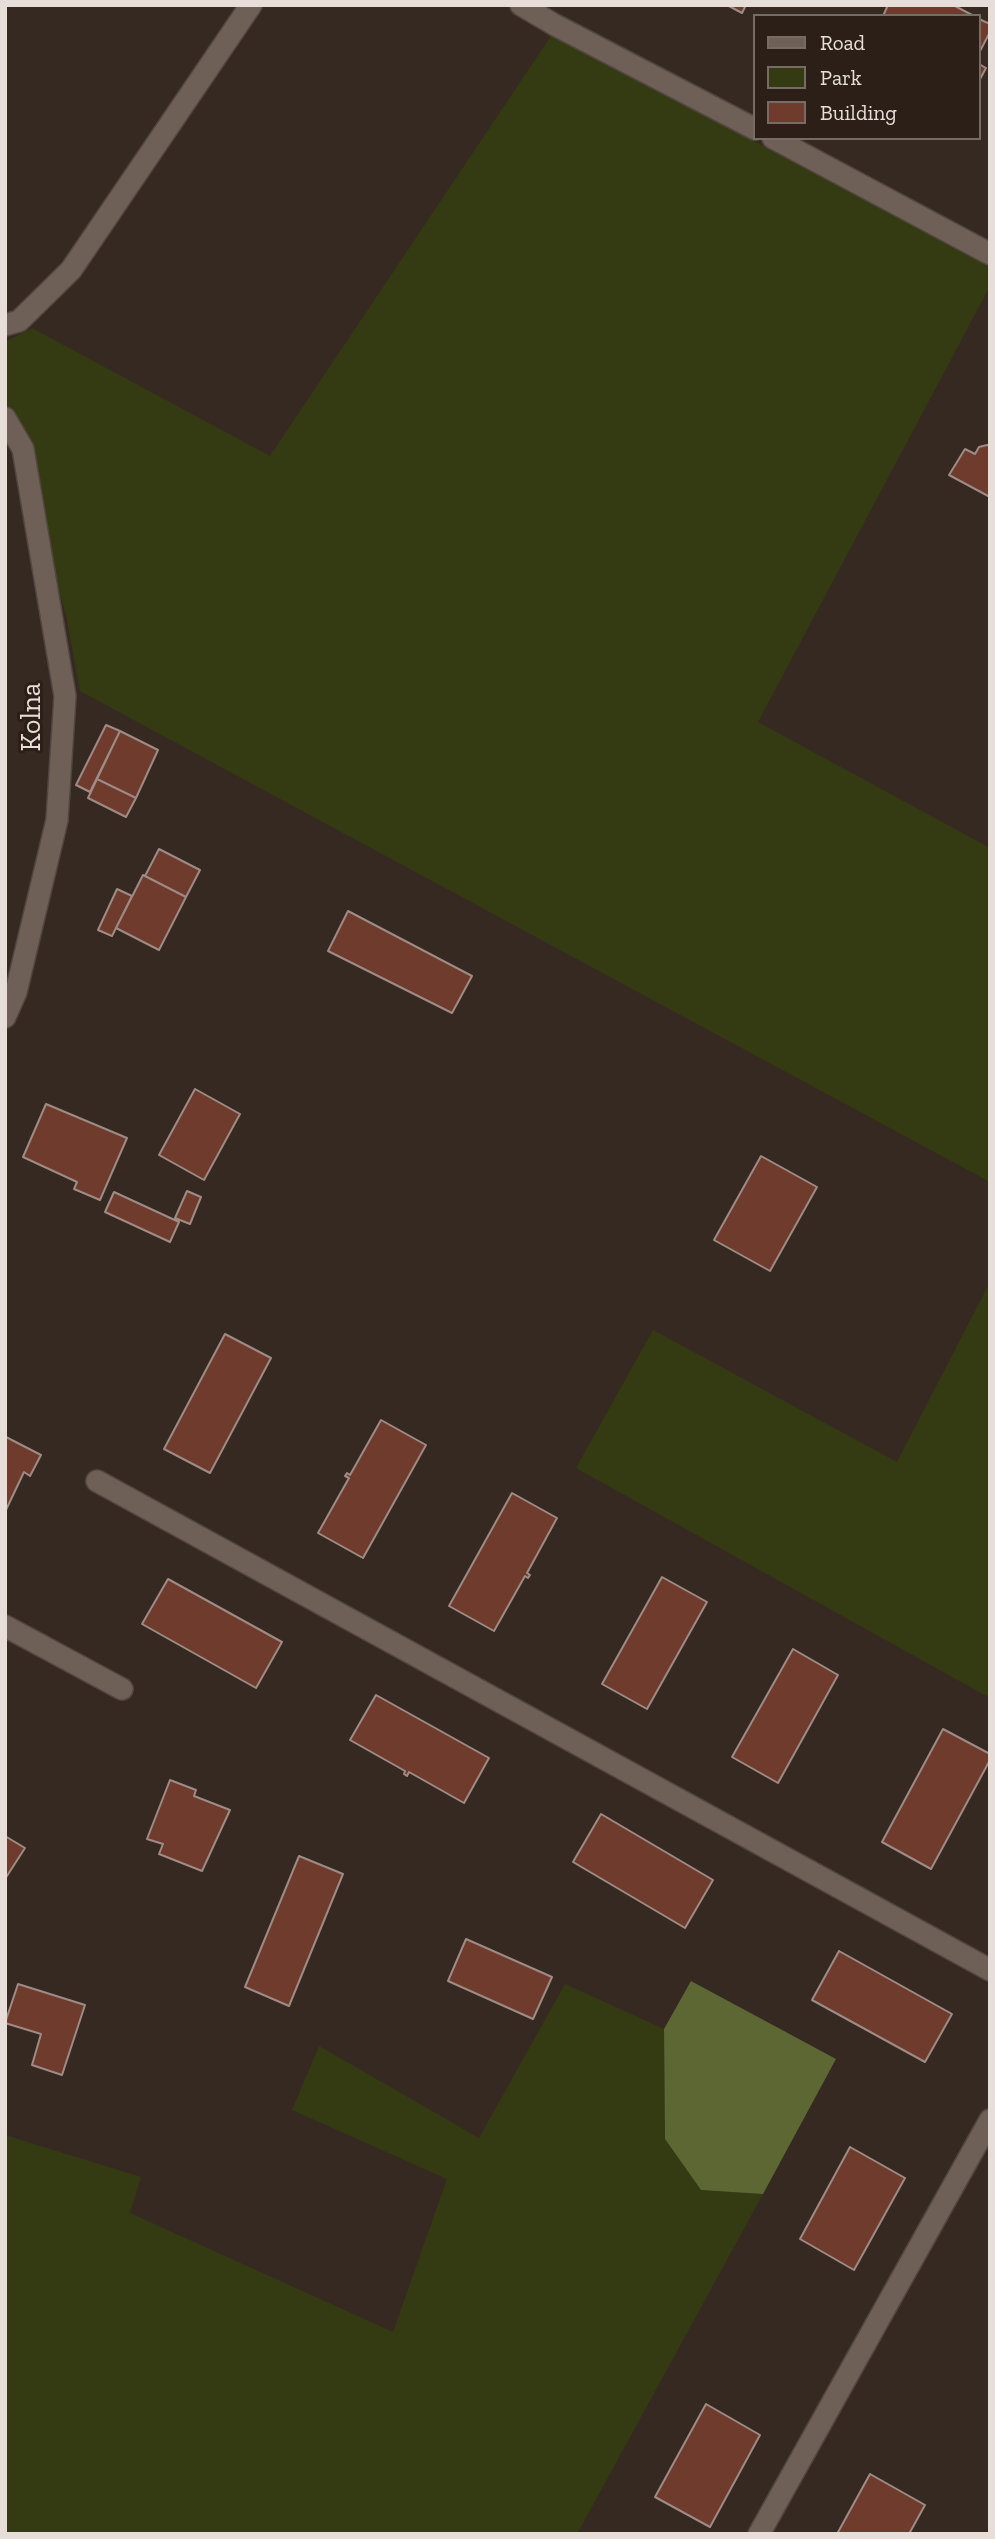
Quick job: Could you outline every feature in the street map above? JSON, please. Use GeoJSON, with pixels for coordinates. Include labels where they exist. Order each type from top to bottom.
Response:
{"type":"FeatureCollection","features":[{"type":"Feature","properties":{"kind":"street"},"geometry":{"type":"LineString","coordinates":[[5,325],[19,321],[71,270],[251,5]]}},
{"type":"Feature","properties":{"kind":"street"},"geometry":{"type":"LineString","coordinates":[[522,5],[555,25],[754,128]]}},
{"type":"Feature","properties":{"kind":"street"},"geometry":{"type":"LineString","coordinates":[[777,140],[990,254]]}},
{"type":"Feature","properties":{"kind":"street","name":"Kolna"},"geometry":{"type":"LineString","coordinates":[[5,418],[23,449],[65,696],[57,820],[16,992],[5,1017]]}},
{"type":"Feature","properties":{"kind":"street"},"geometry":{"type":"LineString","coordinates":[[97,1480],[990,1970]]}},
{"type":"Feature","properties":{"kind":"street"},"geometry":{"type":"LineString","coordinates":[[5,1626],[122,1689]]}},
{"type":"Feature","properties":{"kind":"street"},"geometry":{"type":"LineString","coordinates":[[759,2534],[990,2120]]}},
{"type":"Feature","properties":{"kind":"green space"},"geometry":{"type":"Polygon","coordinates":[[[551,36],[990,263],[990,286],[758,722],[990,848],[990,1182],[80,691],[66,615],[5,402],[5,342],[32,328],[270,456],[551,36]]]}},
{"type":"Feature","properties":{"kind":"green space"},"geometry":{"type":"Polygon","coordinates":[[[990,1282],[990,1698],[576,1468],[653,1330],[897,1462],[990,1282]]]}},
{"type":"Feature","properties":{"kind":"green space"},"geometry":{"type":"Polygon","coordinates":[[[691,1981],[836,2059],[763,2194],[701,2190],[665,2139],[664,2029],[691,1981]]]}},
{"type":"Feature","properties":{"kind":"green space"},"geometry":{"type":"Polygon","coordinates":[[[565,1984],[664,2029],[665,2139],[701,2190],[763,2194],[577,2534],[5,2534],[5,2135],[141,2177],[130,2213],[393,2332],[447,2179],[292,2110],[319,2046],[479,2138],[565,1984]]]}},
{"type":"Feature","properties":{"kind":"building"},"geometry":{"type":"Polygon","coordinates":[[[727,5],[746,5],[742,13],[727,5]]]}},
{"type":"Feature","properties":{"kind":"building"},"geometry":{"type":"Polygon","coordinates":[[[888,5],[953,5],[970,14],[884,14],[888,5]]]}},
{"type":"Feature","properties":{"kind":"building"},"geometry":{"type":"Polygon","coordinates":[[[981,20],[990,24],[990,32],[981,49],[981,20]]]}},
{"type":"Feature","properties":{"kind":"building"},"geometry":{"type":"Polygon","coordinates":[[[990,446],[990,497],[949,475],[965,449],[975,454],[979,447],[990,446]]]}},
{"type":"Feature","properties":{"kind":"building"},"geometry":{"type":"Polygon","coordinates":[[[106,725],[120,731],[90,792],[76,785],[106,725]]]}},
{"type":"Feature","properties":{"kind":"building"},"geometry":{"type":"Polygon","coordinates":[[[120,731],[158,750],[136,798],[97,779],[120,731]]]}},
{"type":"Feature","properties":{"kind":"building"},"geometry":{"type":"Polygon","coordinates":[[[97,779],[136,798],[126,817],[88,798],[97,779]]]}},
{"type":"Feature","properties":{"kind":"building"},"geometry":{"type":"Polygon","coordinates":[[[159,849],[200,870],[186,897],[145,876],[159,849]]]}},
{"type":"Feature","properties":{"kind":"building"},"geometry":{"type":"Polygon","coordinates":[[[143,875],[186,897],[159,950],[116,928],[143,875]]]}},
{"type":"Feature","properties":{"kind":"building"},"geometry":{"type":"Polygon","coordinates":[[[117,889],[132,896],[112,936],[98,930],[117,889]]]}},
{"type":"Feature","properties":{"kind":"building"},"geometry":{"type":"Polygon","coordinates":[[[348,911],[472,976],[452,1013],[328,951],[348,911]]]}},
{"type":"Feature","properties":{"kind":"building"},"geometry":{"type":"Polygon","coordinates":[[[195,1089],[240,1114],[204,1180],[159,1155],[195,1089]]]}},
{"type":"Feature","properties":{"kind":"building"},"geometry":{"type":"Polygon","coordinates":[[[46,1104],[127,1138],[100,1200],[74,1189],[77,1182],[23,1157],[46,1104]]]}},
{"type":"Feature","properties":{"kind":"building"},"geometry":{"type":"Polygon","coordinates":[[[761,1156],[817,1187],[770,1271],[714,1240],[761,1156]]]}},
{"type":"Feature","properties":{"kind":"building"},"geometry":{"type":"Polygon","coordinates":[[[187,1191],[201,1197],[190,1224],[175,1218],[187,1191]]]}},
{"type":"Feature","properties":{"kind":"building"},"geometry":{"type":"Polygon","coordinates":[[[114,1192],[179,1222],[170,1242],[105,1212],[114,1192]]]}},
{"type":"Feature","properties":{"kind":"building"},"geometry":{"type":"Polygon","coordinates":[[[225,1334],[271,1358],[210,1473],[164,1449],[225,1334]]]}},
{"type":"Feature","properties":{"kind":"building"},"geometry":{"type":"Polygon","coordinates":[[[381,1420],[426,1445],[363,1558],[318,1533],[349,1478],[345,1476],[347,1473],[350,1475],[381,1420]]]}},
{"type":"Feature","properties":{"kind":"building"},"geometry":{"type":"Polygon","coordinates":[[[6,1437],[41,1455],[30,1476],[24,1472],[5,1512],[6,1437]]]}},
{"type":"Feature","properties":{"kind":"building"},"geometry":{"type":"Polygon","coordinates":[[[512,1493],[557,1518],[527,1573],[530,1575],[528,1578],[525,1576],[494,1631],[449,1606],[512,1493]]]}},
{"type":"Feature","properties":{"kind":"building"},"geometry":{"type":"Polygon","coordinates":[[[662,1577],[707,1602],[647,1709],[602,1684],[662,1577]]]}},
{"type":"Feature","properties":{"kind":"building"},"geometry":{"type":"Polygon","coordinates":[[[168,1579],[282,1642],[256,1688],[142,1624],[168,1579]]]}},
{"type":"Feature","properties":{"kind":"building"},"geometry":{"type":"Polygon","coordinates":[[[793,1649],[838,1675],[778,1783],[732,1757],[793,1649]]]}},
{"type":"Feature","properties":{"kind":"building"},"geometry":{"type":"Polygon","coordinates":[[[376,1695],[489,1758],[464,1803],[409,1772],[407,1776],[405,1771],[350,1740],[376,1695]]]}},
{"type":"Feature","properties":{"kind":"building"},"geometry":{"type":"Polygon","coordinates":[[[943,1729],[990,1754],[990,1760],[931,1869],[882,1842],[943,1729]]]}},
{"type":"Feature","properties":{"kind":"building"},"geometry":{"type":"Polygon","coordinates":[[[170,1780],[196,1790],[194,1796],[230,1810],[202,1871],[159,1854],[163,1844],[147,1839],[170,1780]]]}},
{"type":"Feature","properties":{"kind":"building"},"geometry":{"type":"Polygon","coordinates":[[[601,1814],[713,1880],[685,1928],[573,1862],[601,1814]]]}},
{"type":"Feature","properties":{"kind":"building"},"geometry":{"type":"Polygon","coordinates":[[[5,1836],[25,1848],[5,1879],[5,1836]]]}},
{"type":"Feature","properties":{"kind":"building"},"geometry":{"type":"Polygon","coordinates":[[[299,1856],[343,1874],[289,2006],[245,1987],[299,1856]]]}},
{"type":"Feature","properties":{"kind":"building"},"geometry":{"type":"Polygon","coordinates":[[[466,1939],[552,1977],[533,2019],[448,1981],[466,1939]]]}},
{"type":"Feature","properties":{"kind":"building"},"geometry":{"type":"Polygon","coordinates":[[[839,1951],[952,2014],[925,2062],[812,2000],[839,1951]]]}},
{"type":"Feature","properties":{"kind":"building"},"geometry":{"type":"Polygon","coordinates":[[[18,1984],[85,2005],[62,2075],[32,2065],[41,2034],[5,2023],[18,1984]]]}},
{"type":"Feature","properties":{"kind":"building"},"geometry":{"type":"Polygon","coordinates":[[[850,2147],[905,2178],[854,2270],[800,2239],[850,2147]]]}},
{"type":"Feature","properties":{"kind":"building"},"geometry":{"type":"Polygon","coordinates":[[[706,2404],[760,2435],[710,2527],[655,2497],[706,2404]]]}},
{"type":"Feature","properties":{"kind":"building"},"geometry":{"type":"Polygon","coordinates":[[[870,2474],[925,2505],[909,2534],[837,2534],[870,2474]]]}}]}
